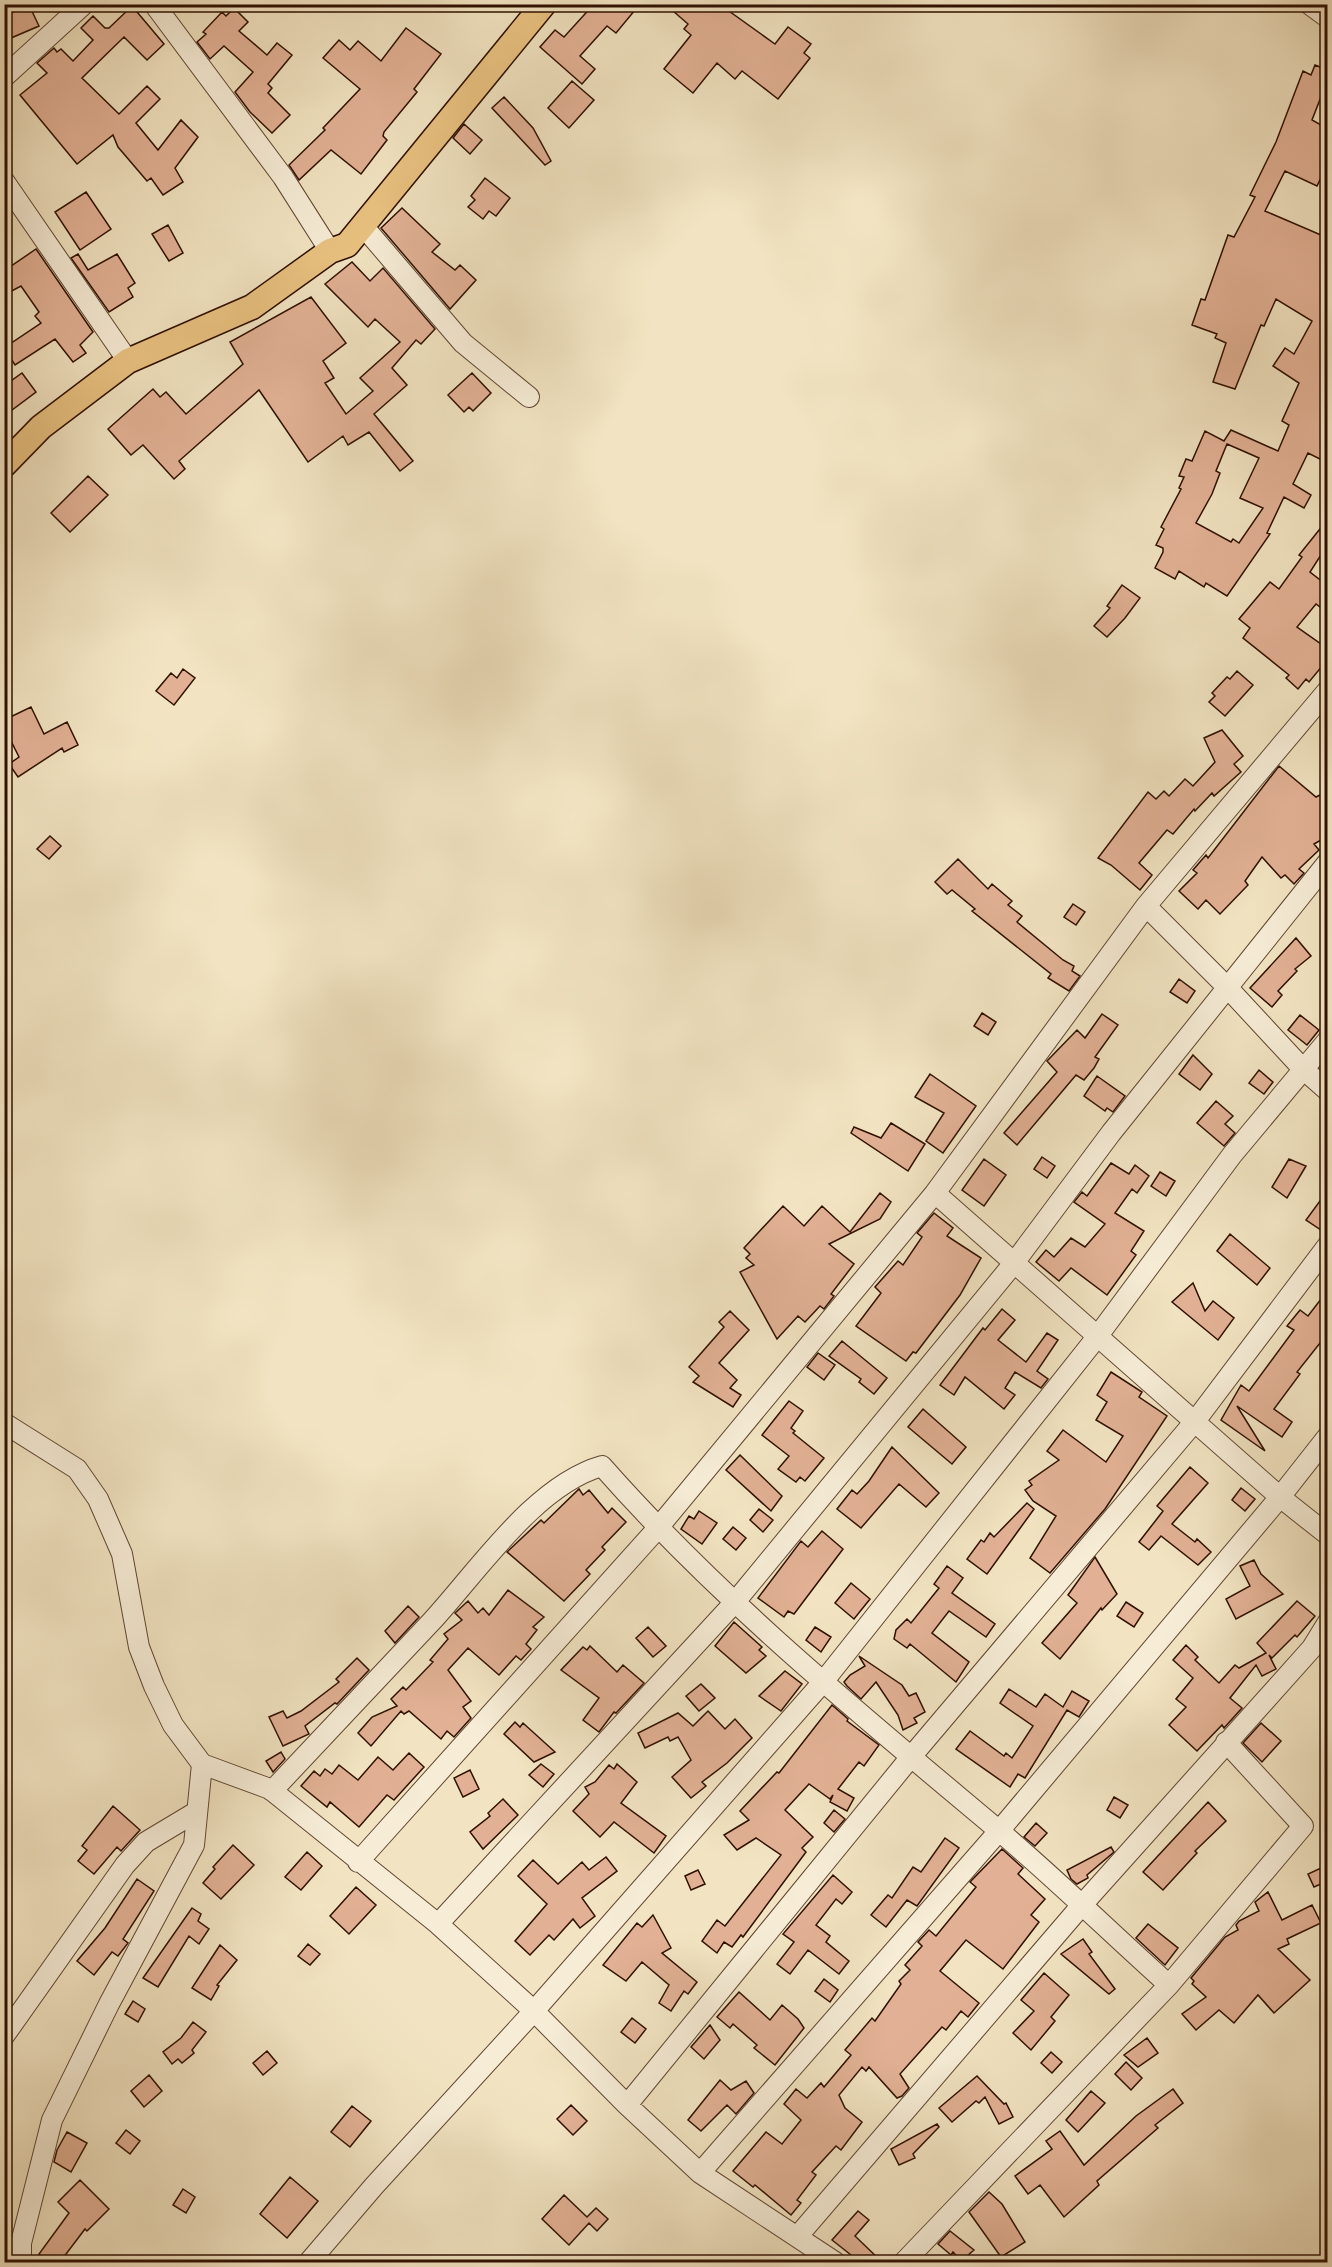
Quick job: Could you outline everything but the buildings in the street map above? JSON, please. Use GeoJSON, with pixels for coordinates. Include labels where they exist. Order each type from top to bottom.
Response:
{"type":"FeatureCollection","features":[{"type":"Feature","properties":{"kind":"main road"},"geometry":{"type":"LineString","coordinates":[[4,465],[41,427],[128,361],[252,307],[330,251],[347,245],[544,4]]}},
{"type":"Feature","properties":{"kind":"street"},"geometry":{"type":"LineString","coordinates":[[4,77],[84,4]]}},
{"type":"Feature","properties":{"kind":"street"},"geometry":{"type":"LineString","coordinates":[[154,4],[170,30],[283,177],[330,251]]}},
{"type":"Feature","properties":{"kind":"street"},"geometry":{"type":"LineString","coordinates":[[1309,4],[1328,18]]}},
{"type":"Feature","properties":{"kind":"street"},"geometry":{"type":"LineString","coordinates":[[4,181],[128,361]]}},
{"type":"Feature","properties":{"kind":"street"},"geometry":{"type":"LineString","coordinates":[[363,226],[463,343],[529,397]]}},
{"type":"Feature","properties":{"kind":"street"},"geometry":{"type":"LineString","coordinates":[[358,1862],[657,1529],[935,1192],[1146,906],[1328,690]]}},
{"type":"Feature","properties":{"kind":"street"},"geometry":{"type":"LineString","coordinates":[[438,1924],[735,1602],[1014,1263],[1111,1133],[1328,862]]}},
{"type":"Feature","properties":{"kind":"street"},"geometry":{"type":"LineString","coordinates":[[1146,906],[1227,987],[1303,1069],[1328,1091]]}},
{"type":"Feature","properties":{"kind":"street"},"geometry":{"type":"LineString","coordinates":[[309,2262],[374,2186],[534,2011],[823,1682],[1098,1337],[1232,1155],[1328,1040]]}},
{"type":"Feature","properties":{"kind":"street"},"geometry":{"type":"LineString","coordinates":[[935,1192],[1098,1337],[1196,1420],[1280,1497],[1328,1535]]}},
{"type":"Feature","properties":{"kind":"street"},"geometry":{"type":"LineString","coordinates":[[627,2105],[910,1758],[1196,1420],[1328,1245]]}},
{"type":"Feature","properties":{"kind":"street"},"geometry":{"type":"LineString","coordinates":[[4,1423],[76,1469],[98,1499],[122,1554],[140,1647],[154,1686],[173,1725],[202,1764],[273,1791],[358,1862],[438,1924],[534,2011],[627,2105],[700,2173],[835,2262]]}},
{"type":"Feature","properties":{"kind":"street"},"geometry":{"type":"LineString","coordinates":[[700,2173],[999,1831],[1280,1497],[1328,1436]]}},
{"type":"Feature","properties":{"kind":"street"},"geometry":{"type":"LineString","coordinates":[[273,1791],[433,1620],[541,1500],[586,1470],[602,1466],[657,1529],[735,1602],[910,1758],[999,1831],[1169,1984]]}},
{"type":"Feature","properties":{"kind":"street"},"geometry":{"type":"LineString","coordinates":[[797,2237],[1081,1906],[1311,1648],[1328,1622]]}},
{"type":"Feature","properties":{"kind":"street"},"geometry":{"type":"LineString","coordinates":[[904,2262],[1169,1984],[1302,1826],[1226,1742]]}},
{"type":"Feature","properties":{"kind":"street"},"geometry":{"type":"LineString","coordinates":[[21,2262],[21,2243],[52,2120],[109,2004],[194,1845],[202,1764]]}},
{"type":"Feature","properties":{"kind":"street"},"geometry":{"type":"LineString","coordinates":[[4,2037],[125,1865],[146,1842],[196,1812]]}}]}
